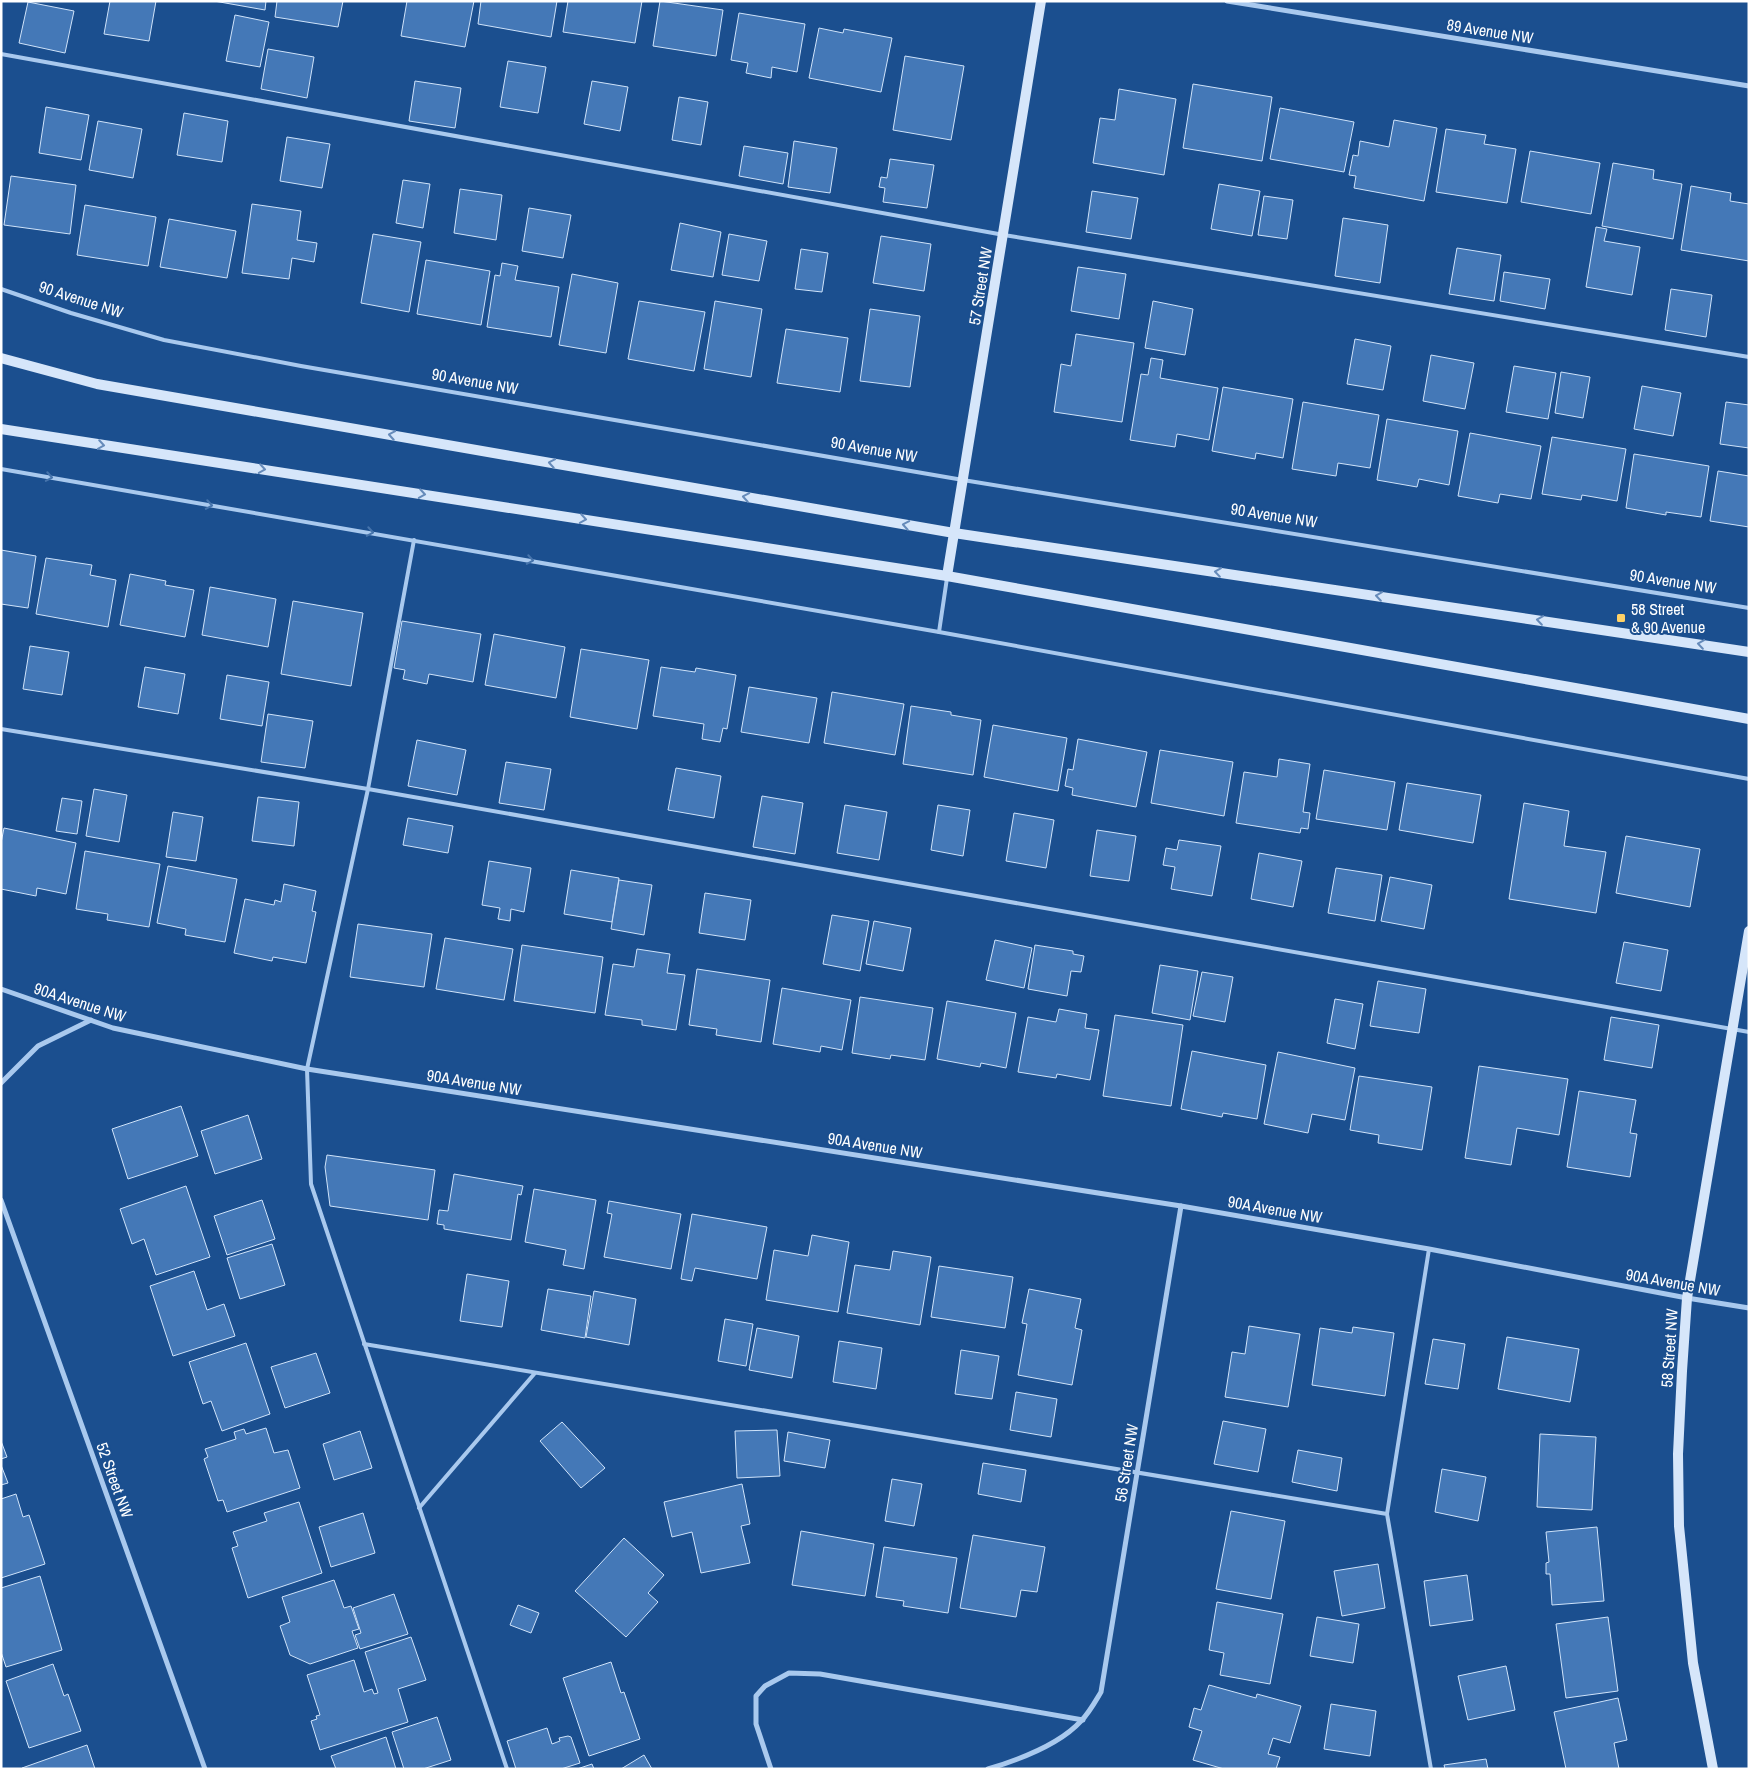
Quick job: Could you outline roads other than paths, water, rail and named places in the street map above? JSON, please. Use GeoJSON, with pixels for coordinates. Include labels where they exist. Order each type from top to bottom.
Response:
{"type":"FeatureCollection","features":[{"type":"Feature","properties":{"kind":"main road","name":"57 Street NW"},"geometry":{"type":"LineString","coordinates":[[947,576],[1041,1]]}},
{"type":"Feature","properties":{"kind":"main road"},"geometry":{"type":"LineString","coordinates":[[1,358],[97,384],[954,533],[1749,652]]}},
{"type":"Feature","properties":{"kind":"main road"},"geometry":{"type":"LineString","coordinates":[[1,429],[947,576],[1749,720]]}},
{"type":"Feature","properties":{"kind":"main road","name":"58 Street NW"},"geometry":{"type":"LineString","coordinates":[[1713,1769],[1693,1663],[1679,1526],[1678,1454],[1687,1298],[1749,931]]}},
{"type":"Feature","properties":{"kind":"street","name":"89 Avenue NW"},"geometry":{"type":"LineString","coordinates":[[1227,1],[1749,86]]}},
{"type":"Feature","properties":{"kind":"street","name":"90A Avenue NW"},"geometry":{"type":"LineString","coordinates":[[1,990],[113,1028],[307,1068],[1181,1206],[1429,1249],[1749,1308]]}},
{"type":"Feature","properties":{"kind":"street"},"geometry":{"type":"LineString","coordinates":[[1,1083],[38,1046],[91,1020]]}},
{"type":"Feature","properties":{"kind":"street","name":"52 Street NW"},"geometry":{"type":"LineString","coordinates":[[1,1200],[205,1769]]}},
{"type":"Feature","properties":{"kind":"street","name":"56 Street NW"},"geometry":{"type":"LineString","coordinates":[[988,1769],[1010,1762],[1067,1734],[1083,1720],[1102,1692],[1181,1206]]}},
{"type":"Feature","properties":{"kind":"street"},"geometry":{"type":"LineString","coordinates":[[771,1769],[756,1724],[756,1696],[764,1686],[790,1673],[820,1674],[1083,1720]]}},
{"type":"Feature","properties":{"kind":"lane"},"geometry":{"type":"LineString","coordinates":[[1,54],[1004,235],[1749,358]]}},
{"type":"Feature","properties":{"kind":"lane","name":"90 Avenue NW"},"geometry":{"type":"LineString","coordinates":[[1,289],[71,313],[164,340],[302,366],[963,480],[1749,608]]}},
{"type":"Feature","properties":{"kind":"lane"},"geometry":{"type":"LineString","coordinates":[[1,469],[939,632],[1749,779]]}},
{"type":"Feature","properties":{"kind":"lane"},"geometry":{"type":"LineString","coordinates":[[414,540],[368,789],[307,1068],[311,1184],[506,1769]]}},
{"type":"Feature","properties":{"kind":"lane"},"geometry":{"type":"LineString","coordinates":[[939,632],[947,576]]}},
{"type":"Feature","properties":{"kind":"lane"},"geometry":{"type":"LineString","coordinates":[[1,729],[368,789],[1749,1032]]}},
{"type":"Feature","properties":{"kind":"lane"},"geometry":{"type":"LineString","coordinates":[[1429,1249],[1387,1514],[1431,1769]]}},
{"type":"Feature","properties":{"kind":"lane"},"geometry":{"type":"LineString","coordinates":[[364,1344],[1387,1514]]}},
{"type":"Feature","properties":{"kind":"lane"},"geometry":{"type":"LineString","coordinates":[[419,1508],[535,1373]]}},
{"type":"Feature","properties":{"kind":"place","name":"58 Street & 90 Avenue"},"geometry":{"type":"Point","coordinates":[1621,618]}}]}
